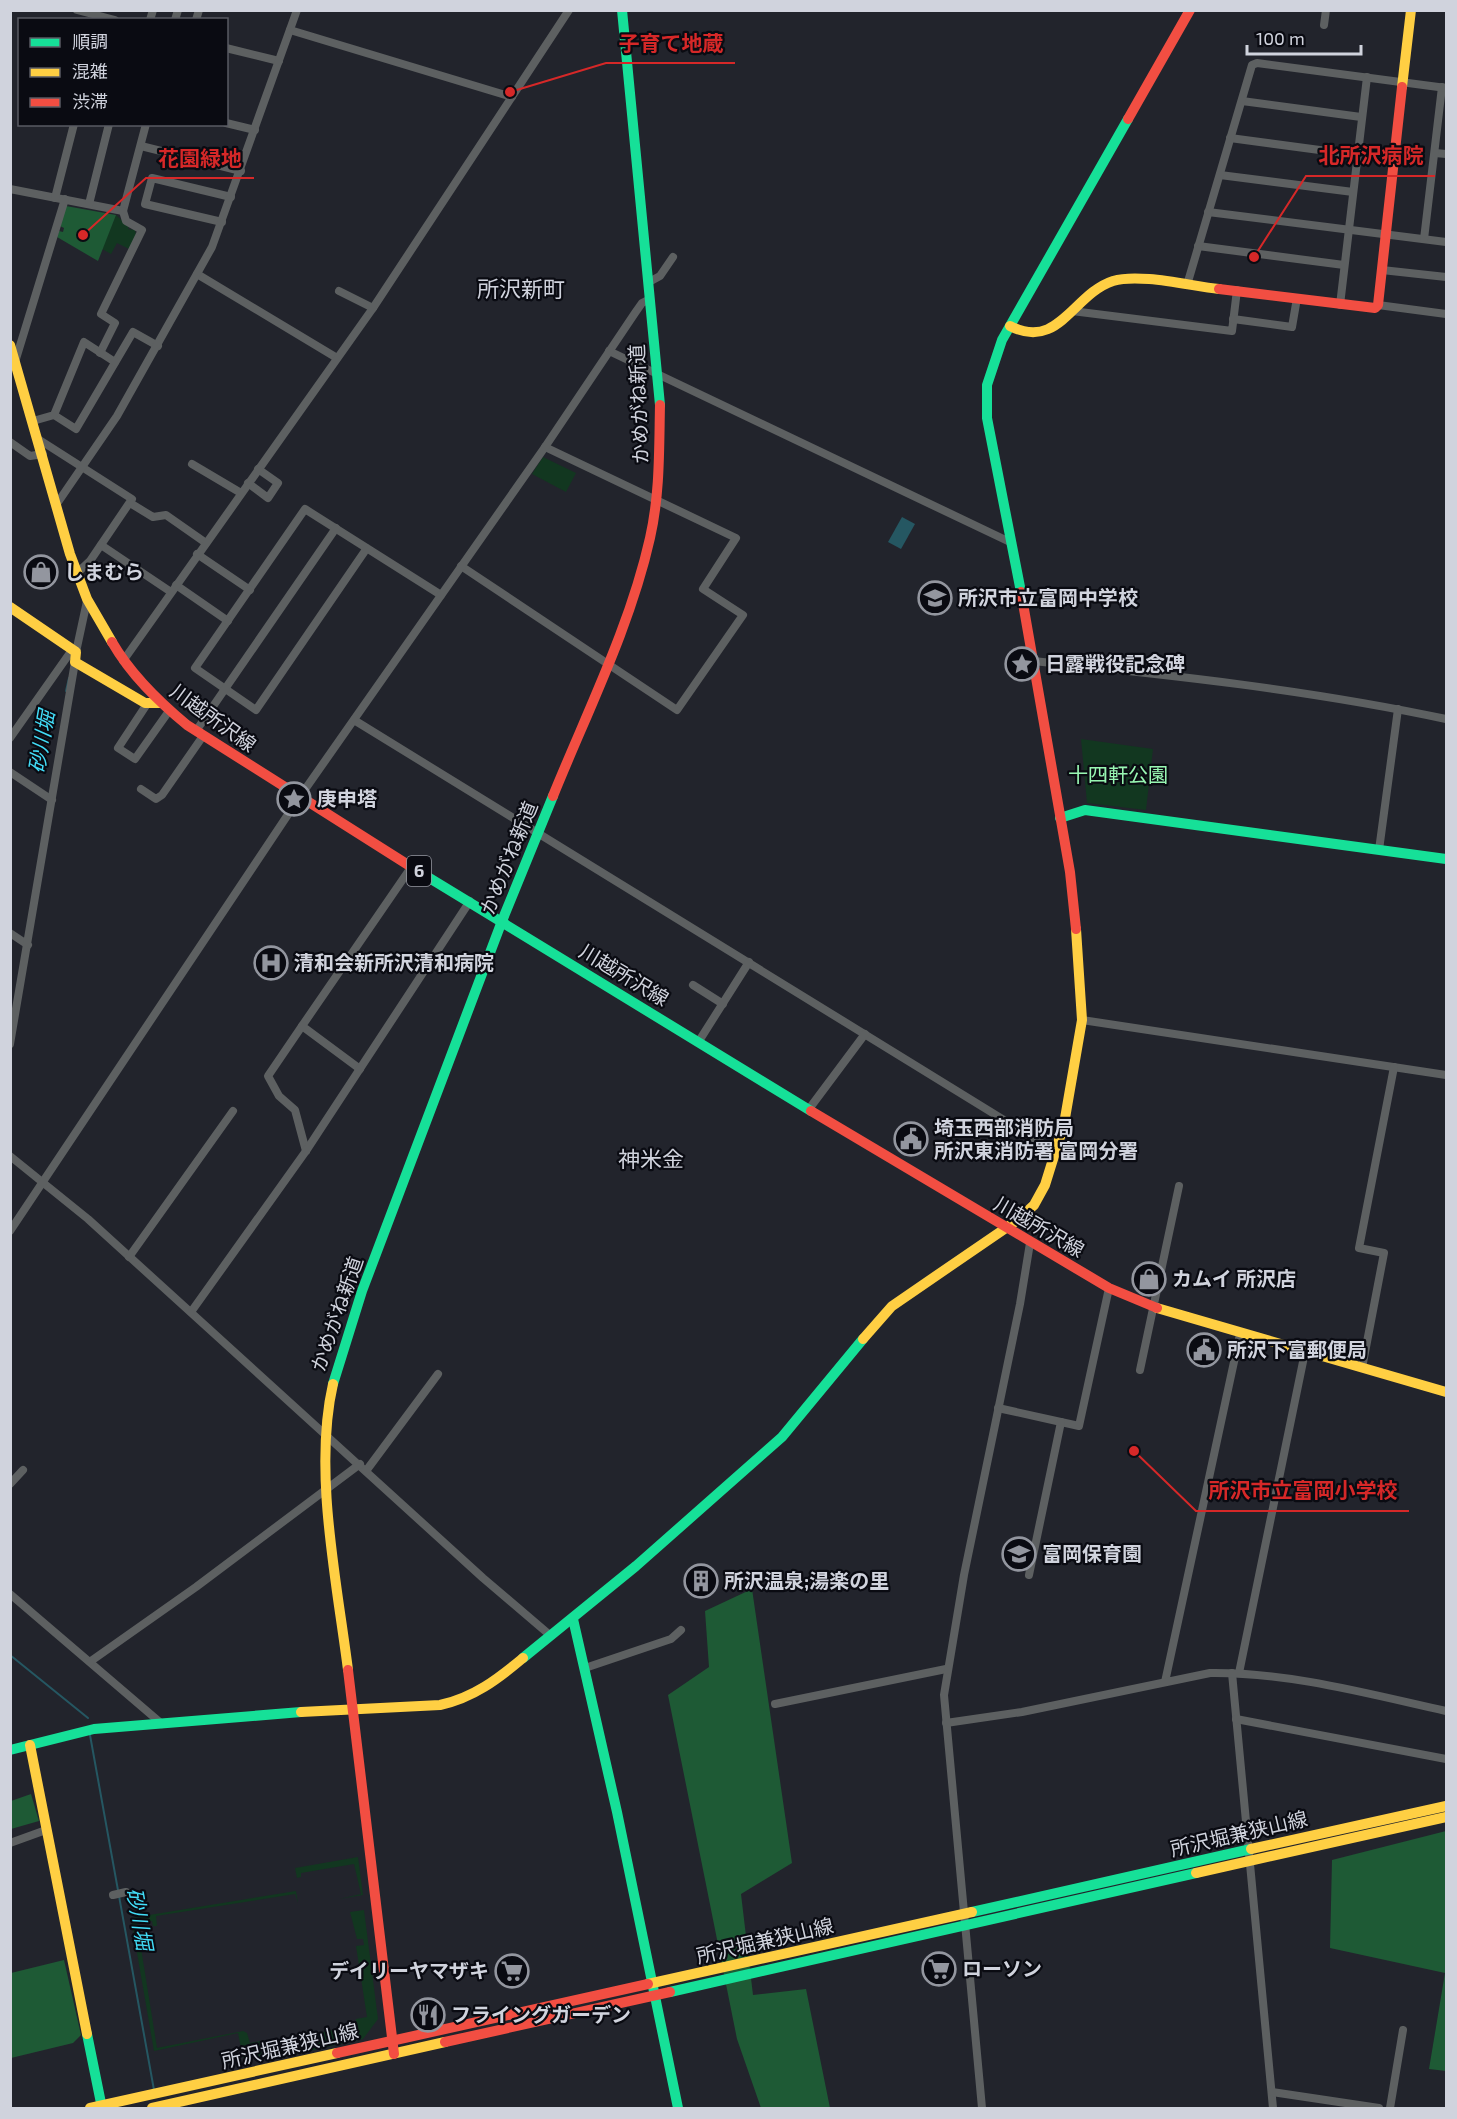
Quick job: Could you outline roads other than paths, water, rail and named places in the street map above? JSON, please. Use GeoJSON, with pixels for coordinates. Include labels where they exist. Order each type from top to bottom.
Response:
{"type":"FeatureCollection","features":[{"type":"Feature","properties":{"kind":"street"},"geometry":{"type":"LineString","coordinates":[[56,505],[117,416],[198,274],[222,222],[297,10]]}},
{"type":"Feature","properties":{"kind":"street"},"geometry":{"type":"LineString","coordinates":[[123,661],[373,308],[569,10]]}},
{"type":"Feature","properties":{"kind":"street","name":"かめがね新道"},"geometry":{"type":"LineString","coordinates":[[394,2054],[323,1461],[328,1397],[341,1349],[502,921],[607,664],[638,580],[657,500],[662,435],[659,376],[622,10]]}},
{"type":"Feature","properties":{"kind":"street"},"geometry":{"type":"LineString","coordinates":[[10,1750],[94,1729],[351,1708],[420,1707],[459,1701],[494,1682],[664,1543],[782,1437],[836,1369],[892,1306],[1003,1227],[1019,1219],[1039,1197],[1064,1124],[1082,1020],[1078,938],[1060,818],[986,406],[992,365],[1010,326],[1190,10]]}},
{"type":"Feature","properties":{"kind":"street"},"geometry":{"type":"LineString","coordinates":[[1324,25],[1326,10]]}},
{"type":"Feature","properties":{"kind":"street"},"geometry":{"type":"LineString","coordinates":[[1378,305],[1411,10]]}},
{"type":"Feature","properties":{"kind":"street"},"geometry":{"type":"LineString","coordinates":[[79,11],[100,18]]}},
{"type":"Feature","properties":{"kind":"street"},"geometry":{"type":"LineString","coordinates":[[290,30],[512,97]]}},
{"type":"Feature","properties":{"kind":"street"},"geometry":{"type":"LineString","coordinates":[[228,48],[279,61]]}},
{"type":"Feature","properties":{"kind":"street"},"geometry":{"type":"LineString","coordinates":[[1187,285],[1252,65],[1257,63],[1444,87],[1424,239]]}},
{"type":"Feature","properties":{"kind":"street"},"geometry":{"type":"LineString","coordinates":[[1340,305],[1347,230],[1367,77]]}},
{"type":"Feature","properties":{"kind":"street"},"geometry":{"type":"LineString","coordinates":[[1242,101],[1361,117]]}},
{"type":"Feature","properties":{"kind":"street"},"geometry":{"type":"LineString","coordinates":[[228,123],[255,130]]}},
{"type":"Feature","properties":{"kind":"street"},"geometry":{"type":"LineString","coordinates":[[55,198],[73,126]]}},
{"type":"Feature","properties":{"kind":"street"},"geometry":{"type":"LineString","coordinates":[[89,204],[108,126]]}},
{"type":"Feature","properties":{"kind":"street"},"geometry":{"type":"LineString","coordinates":[[100,353],[115,323],[101,314],[142,230],[126,221],[123,211],[146,126]]}},
{"type":"Feature","properties":{"kind":"street"},"geometry":{"type":"LineString","coordinates":[[1230,138],[1357,155]]}},
{"type":"Feature","properties":{"kind":"street"},"geometry":{"type":"LineString","coordinates":[[141,146],[241,171]]}},
{"type":"Feature","properties":{"kind":"street"},"geometry":{"type":"LineString","coordinates":[[1435,153],[1446,154]]}},
{"type":"Feature","properties":{"kind":"street"},"geometry":{"type":"LineString","coordinates":[[1220,175],[1353,192]]}},
{"type":"Feature","properties":{"kind":"street"},"geometry":{"type":"LineString","coordinates":[[222,222],[145,204],[152,178],[231,197]]}},
{"type":"Feature","properties":{"kind":"street"},"geometry":{"type":"LineString","coordinates":[[10,189],[123,211]]}},
{"type":"Feature","properties":{"kind":"street"},"geometry":{"type":"LineString","coordinates":[[13,364],[64,200]]}},
{"type":"Feature","properties":{"kind":"street"},"geometry":{"type":"LineString","coordinates":[[1208,212],[1446,242]]}},
{"type":"Feature","properties":{"kind":"street"},"geometry":{"type":"LineString","coordinates":[[1198,246],[1344,265]]}},
{"type":"Feature","properties":{"kind":"street"},"geometry":{"type":"LineString","coordinates":[[649,282],[660,276],[673,257]]}},
{"type":"Feature","properties":{"kind":"street"},"geometry":{"type":"LineString","coordinates":[[1382,270],[1446,277]]}},
{"type":"Feature","properties":{"kind":"street"},"geometry":{"type":"LineString","coordinates":[[198,274],[337,358]]}},
{"type":"Feature","properties":{"kind":"street"},"geometry":{"type":"LineString","coordinates":[[1010,326],[1026,332],[1047,330],[1061,323],[1085,296],[1120,279],[1237,290],[1340,305],[1368,308],[1378,305],[1446,314]]}},
{"type":"Feature","properties":{"kind":"street"},"geometry":{"type":"LineString","coordinates":[[1072,310],[1232,331],[1237,290]]}},
{"type":"Feature","properties":{"kind":"street"},"geometry":{"type":"LineString","coordinates":[[339,291],[373,308]]}},
{"type":"Feature","properties":{"kind":"street"},"geometry":{"type":"LineString","coordinates":[[1233,319],[1292,327],[1297,298]]}},
{"type":"Feature","properties":{"kind":"street"},"geometry":{"type":"LineString","coordinates":[[10,1231],[299,798],[545,447],[634,313],[642,303],[650,299]]}},
{"type":"Feature","properties":{"kind":"street"},"geometry":{"type":"LineString","coordinates":[[33,421],[54,415],[76,429],[134,332],[158,346]]}},
{"type":"Feature","properties":{"kind":"street"},"geometry":{"type":"LineString","coordinates":[[54,415],[84,342],[115,362]]}},
{"type":"Feature","properties":{"kind":"street","name":"川越所沢線"},"geometry":{"type":"LineString","coordinates":[[10,345],[13,364],[43,454],[76,574],[87,599],[123,661],[160,703],[199,734],[299,798],[1029,1243],[1109,1288],[1154,1308],[1446,1392]]}},
{"type":"Feature","properties":{"kind":"street"},"geometry":{"type":"LineString","coordinates":[[609,351],[1012,543]]}},
{"type":"Feature","properties":{"kind":"street"},"geometry":{"type":"LineString","coordinates":[[38,439],[132,499],[101,546],[76,574]]}},
{"type":"Feature","properties":{"kind":"street"},"geometry":{"type":"LineString","coordinates":[[10,442],[30,456],[43,454]]}},
{"type":"Feature","properties":{"kind":"street"},"geometry":{"type":"LineString","coordinates":[[461,566],[677,710],[743,615],[703,589],[736,538],[545,447]]}},
{"type":"Feature","properties":{"kind":"street"},"geometry":{"type":"LineString","coordinates":[[192,464],[241,493]]}},
{"type":"Feature","properties":{"kind":"street"},"geometry":{"type":"LineString","coordinates":[[248,483],[268,498],[278,483],[258,469]]}},
{"type":"Feature","properties":{"kind":"street"},"geometry":{"type":"LineString","coordinates":[[130,503],[153,517],[166,515],[206,543]]}},
{"type":"Feature","properties":{"kind":"street"},"geometry":{"type":"LineString","coordinates":[[367,548],[256,711],[195,668],[305,508],[441,595]]}},
{"type":"Feature","properties":{"kind":"street"},"geometry":{"type":"LineString","coordinates":[[141,789],[156,799],[162,795],[225,689],[336,528]]}},
{"type":"Feature","properties":{"kind":"street"},"geometry":{"type":"LineString","coordinates":[[101,546],[228,621]]}},
{"type":"Feature","properties":{"kind":"street"},"geometry":{"type":"LineString","coordinates":[[197,554],[250,590]]}},
{"type":"Feature","properties":{"kind":"street"},"geometry":{"type":"LineString","coordinates":[[10,1044],[52,800],[74,655],[87,599]]}},
{"type":"Feature","properties":{"kind":"street"},"geometry":{"type":"LineString","coordinates":[[10,607],[74,655],[147,704],[160,703]]}},
{"type":"Feature","properties":{"kind":"street"},"geometry":{"type":"LineString","coordinates":[[10,738],[74,655]]}},
{"type":"Feature","properties":{"kind":"street"},"geometry":{"type":"LineString","coordinates":[[1033,662],[1248,686],[1398,709],[1446,719]]}},
{"type":"Feature","properties":{"kind":"street"},"geometry":{"type":"LineString","coordinates":[[147,704],[118,748],[135,759],[169,711]]}},
{"type":"Feature","properties":{"kind":"street"},"geometry":{"type":"LineString","coordinates":[[1379,849],[1398,709]]}},
{"type":"Feature","properties":{"kind":"street"},"geometry":{"type":"LineString","coordinates":[[354,720],[1056,1152]]}},
{"type":"Feature","properties":{"kind":"street"},"geometry":{"type":"LineString","coordinates":[[10,772],[52,800]]}},
{"type":"Feature","properties":{"kind":"street"},"geometry":{"type":"LineString","coordinates":[[1060,818],[1085,810],[1446,859]]}},
{"type":"Feature","properties":{"kind":"street"},"geometry":{"type":"LineString","coordinates":[[306,1151],[295,1110],[279,1096],[268,1076],[412,866]]}},
{"type":"Feature","properties":{"kind":"street"},"geometry":{"type":"LineString","coordinates":[[191,1312],[306,1151],[470,901]]}},
{"type":"Feature","properties":{"kind":"street"},"geometry":{"type":"LineString","coordinates":[[10,933],[28,945]]}},
{"type":"Feature","properties":{"kind":"street"},"geometry":{"type":"LineString","coordinates":[[699,1041],[749,962]]}},
{"type":"Feature","properties":{"kind":"street"},"geometry":{"type":"LineString","coordinates":[[693,985],[723,1004]]}},
{"type":"Feature","properties":{"kind":"street"},"geometry":{"type":"LineString","coordinates":[[1082,1020],[1446,1075]]}},
{"type":"Feature","properties":{"kind":"street"},"geometry":{"type":"LineString","coordinates":[[302,1026],[360,1069]]}},
{"type":"Feature","properties":{"kind":"street"},"geometry":{"type":"LineString","coordinates":[[809,1109],[865,1034]]}},
{"type":"Feature","properties":{"kind":"street"},"geometry":{"type":"LineString","coordinates":[[1362,1368],[1384,1253],[1359,1248],[1394,1067]]}},
{"type":"Feature","properties":{"kind":"street"},"geometry":{"type":"LineString","coordinates":[[129,1257],[233,1111]]}},
{"type":"Feature","properties":{"kind":"street"},"geometry":{"type":"LineString","coordinates":[[10,1156],[44,1181],[360,1464],[483,1578],[551,1636]]}},
{"type":"Feature","properties":{"kind":"street"},"geometry":{"type":"LineString","coordinates":[[1140,1370],[1179,1186]]}},
{"type":"Feature","properties":{"kind":"street"},"geometry":{"type":"LineString","coordinates":[[982,2109],[944,1695],[946,1669],[1029,1243]]}},
{"type":"Feature","properties":{"kind":"street"},"geometry":{"type":"LineString","coordinates":[[998,1408],[1079,1426],[1109,1288]]}},
{"type":"Feature","properties":{"kind":"street"},"geometry":{"type":"LineString","coordinates":[[1165,1682],[1240,1334]]}},
{"type":"Feature","properties":{"kind":"street"},"geometry":{"type":"LineString","coordinates":[[1273,2109],[1248,1863],[1236,1719],[1235,1673],[1305,1352]]}},
{"type":"Feature","properties":{"kind":"street"},"geometry":{"type":"LineString","coordinates":[[366,1471],[438,1374]]}},
{"type":"Feature","properties":{"kind":"street"},"geometry":{"type":"LineString","coordinates":[[1029,1575],[1061,1422]]}},
{"type":"Feature","properties":{"kind":"street"},"geometry":{"type":"LineString","coordinates":[[91,1661],[196,1587],[360,1464]]}},
{"type":"Feature","properties":{"kind":"street"},"geometry":{"type":"LineString","coordinates":[[10,1484],[23,1470]]}},
{"type":"Feature","properties":{"kind":"street"},"geometry":{"type":"LineString","coordinates":[[10,1593],[162,1724]]}},
{"type":"Feature","properties":{"kind":"street"},"geometry":{"type":"LineString","coordinates":[[573,1619],[678,2109]]}},
{"type":"Feature","properties":{"kind":"street"},"geometry":{"type":"LineString","coordinates":[[585,1668],[671,1639],[681,1630]]}},
{"type":"Feature","properties":{"kind":"street"},"geometry":{"type":"LineString","coordinates":[[775,1704],[946,1669]]}},
{"type":"Feature","properties":{"kind":"street"},"geometry":{"type":"LineString","coordinates":[[946,1723],[1022,1712],[1210,1673],[1235,1673],[1332,1686],[1446,1711]]}},
{"type":"Feature","properties":{"kind":"street"},"geometry":{"type":"LineString","coordinates":[[1236,1719],[1446,1759]]}},
{"type":"Feature","properties":{"kind":"street"},"geometry":{"type":"LineString","coordinates":[[30,1745],[98,2108]]}},
{"type":"Feature","properties":{"kind":"street","name":"所沢堀兼狭山線"},"geometry":{"type":"LineString","coordinates":[[152,2108],[394,2054],[654,1990],[964,1920],[1247,1851],[1446,1806]]}},
{"type":"Feature","properties":{"kind":"street","name":"所沢堀兼狭山線"},"geometry":{"type":"LineString","coordinates":[[964,1920],[1248,1863],[1446,1817]]}},
{"type":"Feature","properties":{"kind":"street"},"geometry":{"type":"LineString","coordinates":[[10,1843],[46,1830]]}},
{"type":"Feature","properties":{"kind":"street"},"geometry":{"type":"LineString","coordinates":[[113,1895],[126,1892]]}},
{"type":"Feature","properties":{"kind":"street","name":"所沢堀兼狭山線"},"geometry":{"type":"LineString","coordinates":[[98,2108],[392,2041],[654,1990]]}},
{"type":"Feature","properties":{"kind":"street"},"geometry":{"type":"LineString","coordinates":[[1390,2109],[1403,2030]]}},
{"type":"Feature","properties":{"kind":"street"},"geometry":{"type":"LineString","coordinates":[[1272,2092],[1379,2109]]}},
{"type":"Feature","properties":{"kind":"water"},"geometry":{"type":"Polygon","coordinates":[[[902,517],[915,524],[901,549],[888,542],[902,517]]]}},
{"type":"Feature","properties":{"kind":"waterway","name":"砂川堀"},"geometry":{"type":"LineString","coordinates":[[66,691],[69,678]]}},
{"type":"Feature","properties":{"kind":"waterway","name":"砂川堀"},"geometry":{"type":"LineString","coordinates":[[10,1655],[88,1718]]}},
{"type":"Feature","properties":{"kind":"waterway","name":"砂川堀"},"geometry":{"type":"LineString","coordinates":[[90,1735],[154,2090]]}},
{"type":"Feature","properties":{"kind":"place","name":"子育て地蔵"},"geometry":{"type":"Point","coordinates":[510,92]}},
{"type":"Feature","properties":{"kind":"place","name":"花園緑地"},"geometry":{"type":"Point","coordinates":[83,235]}},
{"type":"Feature","properties":{"kind":"place","name":"北所沢病院"},"geometry":{"type":"Point","coordinates":[1254,257]}},
{"type":"Feature","properties":{"kind":"place","name":"しまむら"},"geometry":{"type":"Point","coordinates":[41,572]}},
{"type":"Feature","properties":{"kind":"place","name":"所沢市立富岡中学校"},"geometry":{"type":"Point","coordinates":[935,598]}},
{"type":"Feature","properties":{"kind":"place","name":"日露戦役記念碑"},"geometry":{"type":"Point","coordinates":[1022,664]}},
{"type":"Feature","properties":{"kind":"place","name":"庚申塔"},"geometry":{"type":"Point","coordinates":[294,799]}},
{"type":"Feature","properties":{"kind":"place","name":"清和会新所沢清和病院"},"geometry":{"type":"Point","coordinates":[271,963]}},
{"type":"Feature","properties":{"kind":"place","name":"埼玉西部消防局 所沢東消防署 富岡分署"},"geometry":{"type":"Point","coordinates":[911,1139]}},
{"type":"Feature","properties":{"kind":"place","name":"カムイ 所沢店"},"geometry":{"type":"Point","coordinates":[1149,1279]}},
{"type":"Feature","properties":{"kind":"place","name":"所沢下富郵便局"},"geometry":{"type":"Point","coordinates":[1204,1350]}},
{"type":"Feature","properties":{"kind":"place","name":"所沢市立富岡小学校"},"geometry":{"type":"Point","coordinates":[1134,1451]}},
{"type":"Feature","properties":{"kind":"place","name":"富岡保育園"},"geometry":{"type":"Point","coordinates":[1019,1554]}},
{"type":"Feature","properties":{"kind":"place","name":"所沢温泉;湯楽の里"},"geometry":{"type":"Point","coordinates":[701,1581]}},
{"type":"Feature","properties":{"kind":"place","name":"ローソン"},"geometry":{"type":"Point","coordinates":[939,1969]}},
{"type":"Feature","properties":{"kind":"place","name":"デイリーヤマザキ"},"geometry":{"type":"Point","coordinates":[512,1971]}},
{"type":"Feature","properties":{"kind":"place","name":"フライングガーデン"},"geometry":{"type":"Point","coordinates":[428,2015]}},
{"type":"Feature","properties":{"kind":"district","name":"所沢新町"},"geometry":{"type":"Point","coordinates":[521,289]}},
{"type":"Feature","properties":{"kind":"district","name":"神米金"},"geometry":{"type":"Point","coordinates":[651,1159]}},
{"type":"Feature","properties":{"kind":"park label","name":"十四軒公園"},"geometry":{"type":"Point","coordinates":[1118,775]}}]}
